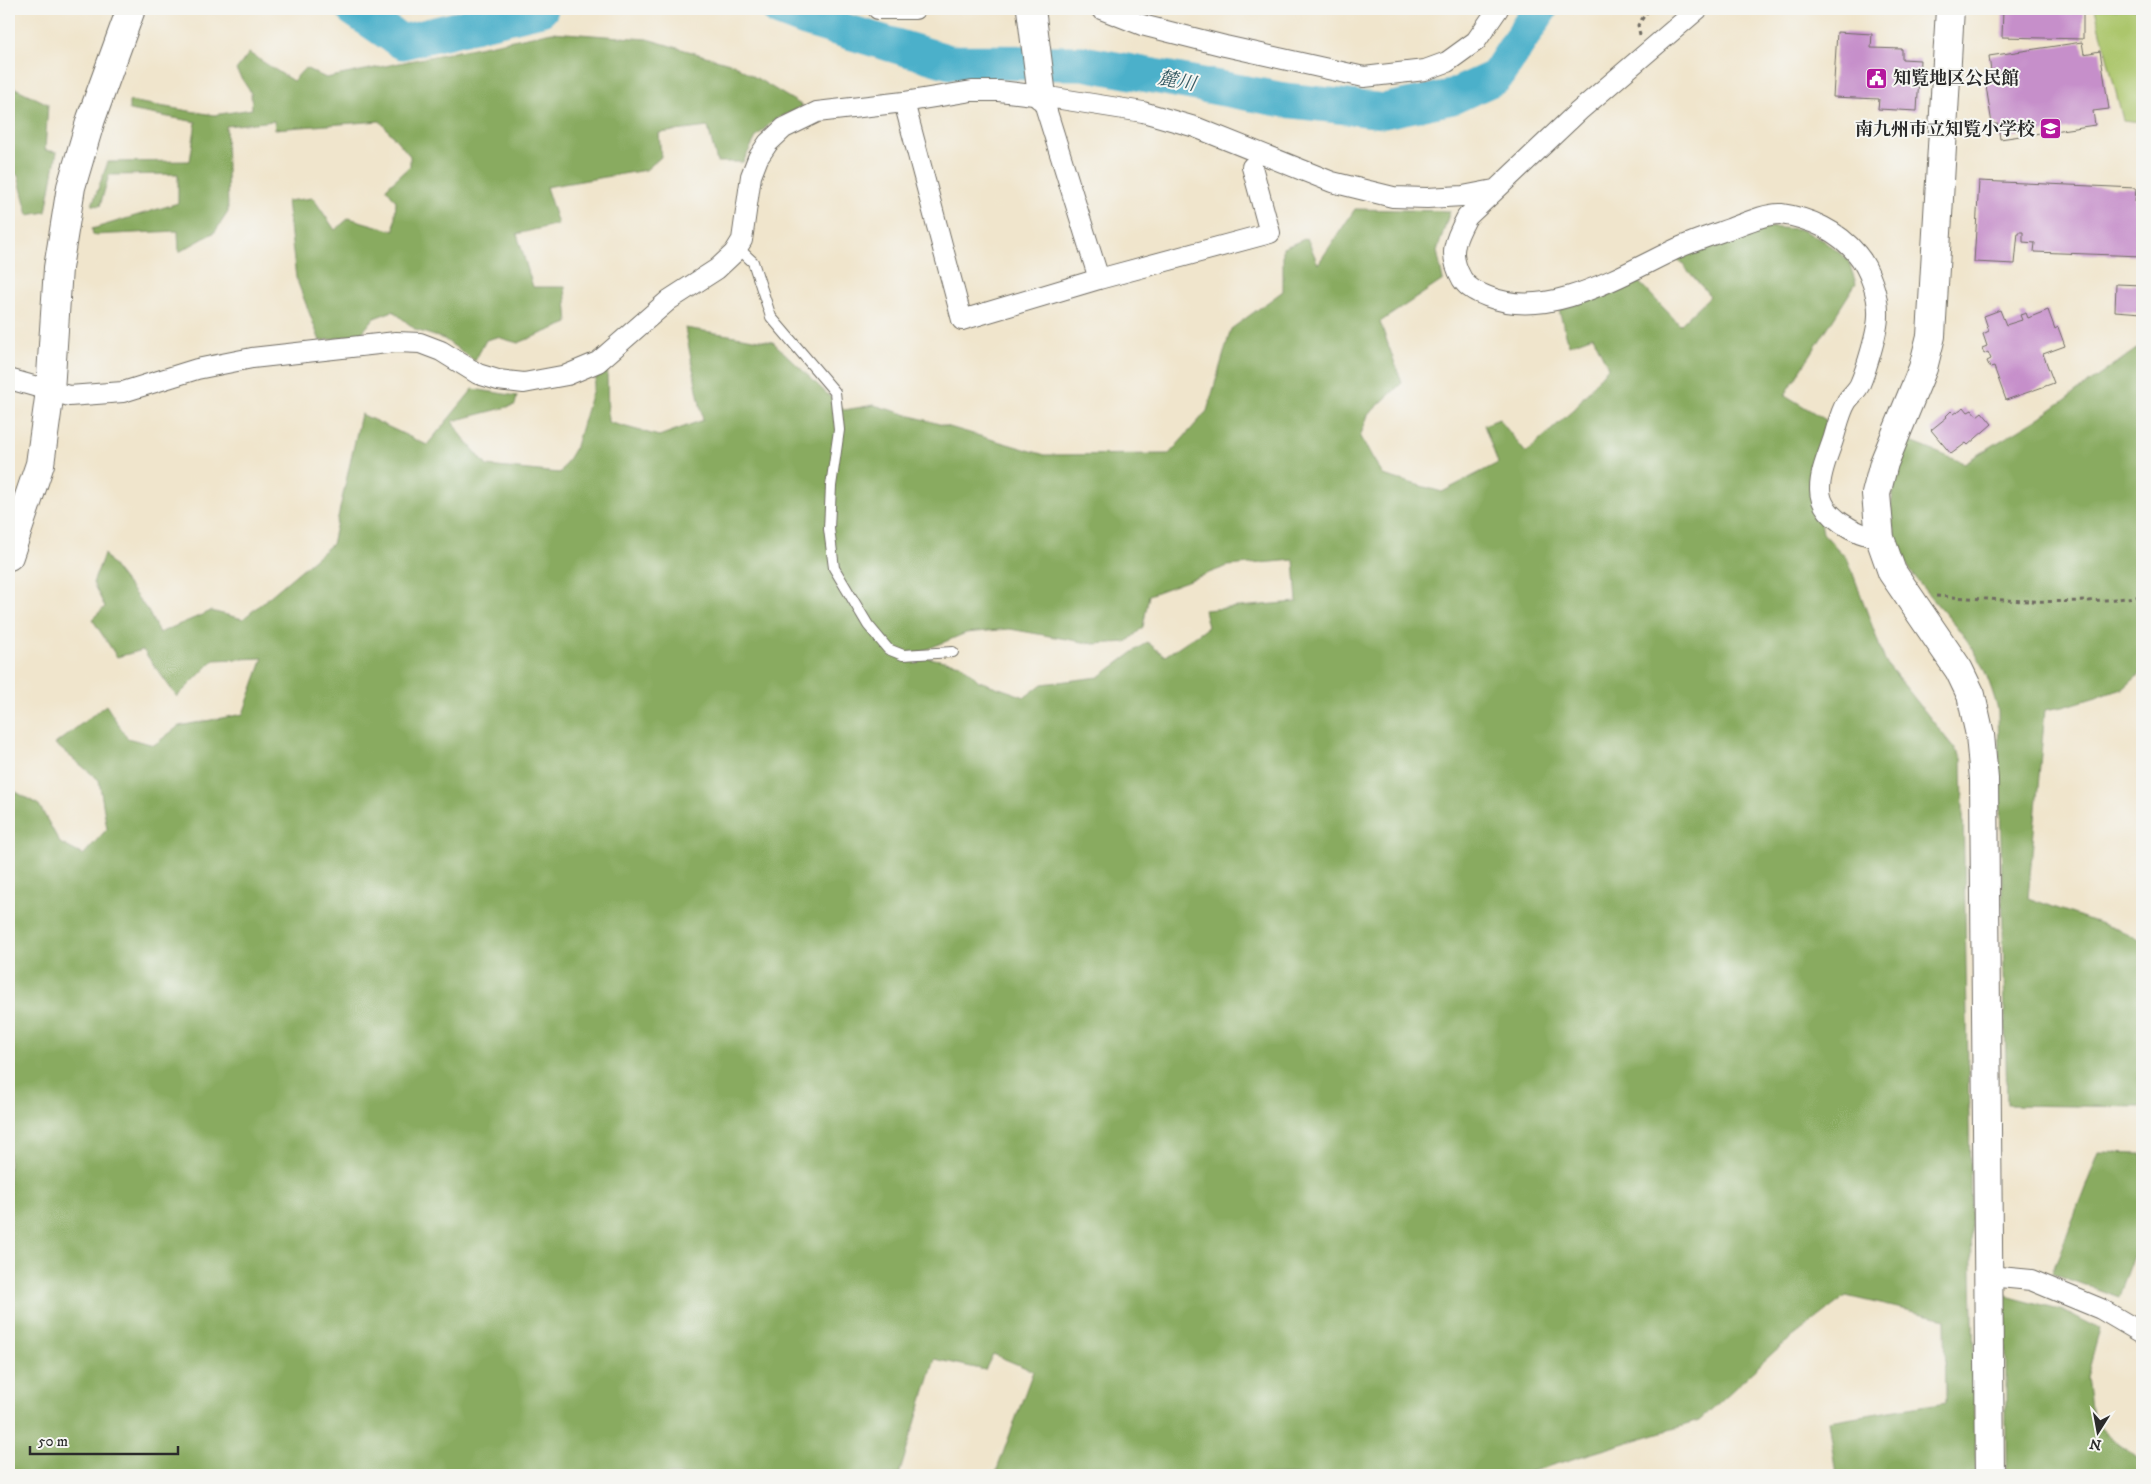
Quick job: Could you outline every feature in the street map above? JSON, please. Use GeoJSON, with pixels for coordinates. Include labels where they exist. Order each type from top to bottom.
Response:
{"type":"FeatureCollection","features":[{"type":"Feature","properties":{"kind":"street"},"geometry":{"type":"LineString","coordinates":[[9,556],[40,464],[50,391],[58,268],[71,187],[91,119],[131,9]]}},
{"type":"Feature","properties":{"kind":"street"},"geometry":{"type":"LineString","coordinates":[[878,9],[915,9]]}},
{"type":"Feature","properties":{"kind":"street"},"geometry":{"type":"LineString","coordinates":[[1101,9],[1142,25],[1225,46],[1364,77],[1425,70],[1448,62],[1476,41],[1498,9]]}},
{"type":"Feature","properties":{"kind":"street"},"geometry":{"type":"LineString","coordinates":[[1698,9],[1579,111],[1467,217],[1456,236],[1453,252],[1455,266],[1464,282],[1477,292],[1499,301],[1523,304],[1567,297],[1601,285],[1680,247],[1753,220],[1778,214],[1802,218],[1830,230],[1849,244],[1862,260],[1872,281],[1878,316],[1859,385],[1846,402],[1826,460],[1820,491],[1826,507],[1843,525],[1858,533],[1880,538]]}},
{"type":"Feature","properties":{"kind":"street"},"geometry":{"type":"LineString","coordinates":[[1950,9],[1931,336],[1923,368],[1884,463],[1876,494],[1880,538],[1892,572],[1959,670],[1971,695],[1980,735],[1984,779],[1990,1475]]}},
{"type":"Feature","properties":{"kind":"street"},"geometry":{"type":"LineString","coordinates":[[1032,21],[1042,89],[1099,279]]}},
{"type":"Feature","properties":{"kind":"street"},"geometry":{"type":"LineString","coordinates":[[9,378],[69,396],[123,392],[197,369],[252,358],[396,342],[420,344],[441,351],[478,374],[498,380],[524,383],[567,375],[598,362],[669,300],[717,269],[738,248],[742,240],[751,176],[758,158],[768,143],[784,128],[818,112],[904,102],[972,91],[1042,89],[1143,112],[1195,128],[1332,182],[1393,197],[1463,196],[1494,190]]}},
{"type":"Feature","properties":{"kind":"street"},"geometry":{"type":"LineString","coordinates":[[904,102],[962,320],[1099,279],[1270,233],[1252,167]]}},
{"type":"Feature","properties":{"kind":"street"},"geometry":{"type":"LineString","coordinates":[[1989,1276],[2031,1280],[2101,1309],[2142,1333]]}},
{"type":"Feature","properties":{"kind":"lane"},"geometry":{"type":"LineString","coordinates":[[738,248],[753,262],[771,317],[835,392],[839,430],[829,529],[834,568],[868,625],[888,648],[904,655],[953,652]]}},
{"type":"Feature","properties":{"kind":"path"},"geometry":{"type":"LineString","coordinates":[[1907,594],[2032,602],[2114,600],[2142,596]]}},
{"type":"Feature","properties":{"kind":"green space"},"geometry":{"type":"Polygon","coordinates":[[[2095,9],[2142,9],[2142,122],[2123,120],[2095,9]]]}},
{"type":"Feature","properties":{"kind":"green space"},"geometry":{"type":"Polygon","coordinates":[[[552,32],[647,39],[733,64],[803,106],[773,121],[756,137],[743,162],[717,162],[708,127],[659,133],[661,157],[646,170],[546,187],[558,224],[517,234],[533,287],[565,287],[568,323],[518,343],[497,337],[486,340],[475,361],[444,339],[416,330],[393,311],[374,318],[361,334],[320,341],[296,278],[287,201],[313,198],[335,230],[349,218],[394,231],[396,201],[386,188],[410,166],[410,156],[380,121],[275,129],[274,121],[226,126],[228,212],[215,232],[179,252],[178,231],[93,235],[92,229],[178,203],[178,174],[109,175],[100,206],[92,205],[108,162],[190,161],[196,122],[129,110],[129,101],[214,115],[252,109],[251,93],[236,70],[249,53],[293,81],[305,68],[326,78],[552,32]]]}},
{"type":"Feature","properties":{"kind":"green space"},"geometry":{"type":"Polygon","coordinates":[[[9,85],[48,104],[45,150],[57,152],[46,212],[28,215],[18,176],[9,167],[9,85]]]}},
{"type":"Feature","properties":{"kind":"green space"},"geometry":{"type":"Polygon","coordinates":[[[1355,209],[1450,211],[1437,251],[1443,280],[1380,322],[1402,383],[1368,415],[1360,437],[1383,475],[1442,492],[1498,463],[1484,425],[1499,419],[1526,453],[1572,411],[1608,367],[1593,336],[1569,345],[1559,310],[1637,280],[1680,325],[1710,296],[1677,258],[1763,227],[1799,229],[1825,241],[1848,260],[1856,283],[1785,395],[1826,420],[1812,473],[1823,533],[1848,560],[1885,661],[1962,758],[1976,1475],[1837,1475],[1829,1421],[1946,1402],[1945,1319],[1846,1296],[1776,1350],[1699,1421],[1519,1475],[995,1475],[1033,1371],[993,1354],[985,1370],[935,1359],[899,1475],[9,1475],[9,788],[39,805],[60,843],[83,855],[107,829],[99,780],[55,744],[106,705],[127,738],[154,745],[179,726],[243,714],[263,658],[214,660],[177,697],[143,650],[117,657],[92,619],[105,607],[93,583],[104,554],[148,611],[159,633],[211,611],[243,619],[332,544],[361,414],[427,445],[473,389],[517,396],[515,405],[453,421],[462,436],[487,466],[560,473],[576,446],[597,375],[607,369],[608,422],[659,436],[703,420],[685,328],[773,342],[844,410],[874,405],[1045,455],[1169,454],[1207,411],[1231,329],[1283,291],[1283,248],[1307,238],[1318,264],[1355,209]],[[1294,560],[1228,566],[1149,595],[1143,627],[1127,642],[1094,644],[1010,629],[966,633],[913,655],[961,664],[979,681],[1025,697],[1042,684],[1099,677],[1147,642],[1165,656],[1208,627],[1204,610],[1297,602],[1294,560]]]}},
{"type":"Feature","properties":{"kind":"green space"},"geometry":{"type":"Polygon","coordinates":[[[2142,345],[2142,672],[2123,689],[2063,707],[2045,710],[2028,898],[2124,932],[2142,941],[2142,1107],[2007,1105],[1998,710],[1988,680],[1975,653],[1963,635],[1908,567],[1895,534],[1891,514],[1892,499],[1906,440],[1964,463],[2048,412],[2142,345]]]}},
{"type":"Feature","properties":{"kind":"green space"},"geometry":{"type":"Polygon","coordinates":[[[2099,1152],[2142,1153],[2142,1233],[2119,1297],[2052,1273],[2099,1152]]]}},
{"type":"Feature","properties":{"kind":"green space"},"geometry":{"type":"Polygon","coordinates":[[[2006,1296],[2067,1312],[2100,1329],[2087,1377],[2093,1422],[2142,1462],[2142,1475],[2006,1475],[2006,1296]]]}},
{"type":"Feature","properties":{"kind":"building"},"geometry":{"type":"Polygon","coordinates":[[[2003,9],[2083,9],[2083,39],[2002,37],[2003,9]]]}},
{"type":"Feature","properties":{"kind":"building","name":"知覧地区公民館"},"geometry":{"type":"Polygon","coordinates":[[[1837,32],[1872,34],[1871,48],[1902,49],[1902,59],[1920,60],[1917,111],[1878,109],[1879,99],[1833,97],[1837,32]]]}},
{"type":"Feature","properties":{"kind":"building"},"geometry":{"type":"Polygon","coordinates":[[[2082,42],[2084,54],[2100,51],[2109,109],[2093,111],[2095,125],[2000,139],[1998,124],[1992,124],[1984,73],[1991,72],[1989,56],[2082,42]]]}},
{"type":"Feature","properties":{"kind":"building"},"geometry":{"type":"Polygon","coordinates":[[[1979,181],[2136,188],[2135,201],[2142,201],[2142,256],[2034,252],[2035,243],[2023,242],[2023,232],[2018,232],[2015,264],[1974,262],[1979,181]]]}},
{"type":"Feature","properties":{"kind":"building"},"geometry":{"type":"Polygon","coordinates":[[[2116,284],[2142,285],[2142,313],[2115,311],[2116,284]]]}},
{"type":"Feature","properties":{"kind":"building"},"geometry":{"type":"Polygon","coordinates":[[[2000,310],[2006,325],[2022,320],[2020,315],[2026,313],[2028,318],[2048,310],[2055,329],[2058,327],[2065,346],[2043,354],[2054,383],[2006,400],[1994,367],[1990,368],[1987,361],[1991,359],[1988,352],[1984,354],[1982,348],[1987,346],[1983,334],[1989,331],[1984,316],[2000,310]]]}},
{"type":"Feature","properties":{"kind":"building"},"geometry":{"type":"Polygon","coordinates":[[[1964,407],[1968,412],[1972,410],[1977,416],[1982,412],[1992,424],[1968,445],[1966,443],[1951,454],[1931,430],[1947,417],[1951,411],[1954,414],[1964,407]]]}},
{"type":"Feature","properties":{"kind":"waterway","name":"麓川"},"geometry":{"type":"LineString","coordinates":[[353,9],[402,42],[541,9]]}},
{"type":"Feature","properties":{"kind":"waterway","name":"麓川"},"geometry":{"type":"LineString","coordinates":[[779,9],[805,19],[950,62],[1083,63],[1284,100],[1384,111],[1452,97],[1496,77],[1540,9]]}},
{"type":"Feature","properties":{"kind":"place","name":"知覧地区公民館"},"geometry":{"type":"Point","coordinates":[1877,78]}},
{"type":"Feature","properties":{"kind":"place","name":"南九州市立知覧小学校"},"geometry":{"type":"Point","coordinates":[2051,129]}}]}
